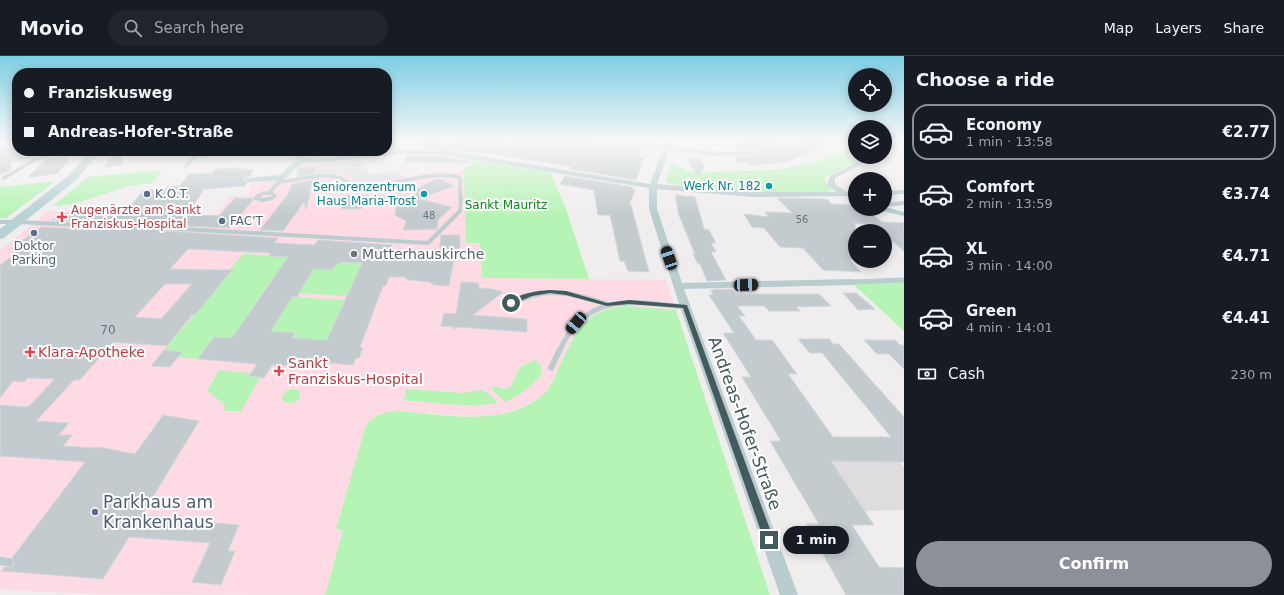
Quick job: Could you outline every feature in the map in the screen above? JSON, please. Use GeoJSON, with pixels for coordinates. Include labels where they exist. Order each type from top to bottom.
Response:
{"type":"FeatureCollection","features":[{"type":"Feature","properties":{"kind":"main road"},"geometry":{"type":"LineString","coordinates":[[0,235],[72,178],[83,166]]}},
{"type":"Feature","properties":{"kind":"street"},"geometry":{"type":"LineString","coordinates":[[248,180],[281,180],[292,166]]}},
{"type":"Feature","properties":{"kind":"street"},"geometry":{"type":"LineString","coordinates":[[532,166],[653,186],[722,192],[828,195],[848,194]]}},
{"type":"Feature","properties":{"kind":"street","name":"Andreas-Hofer-Straße"},"geometry":{"type":"LineString","coordinates":[[660,166],[653,186],[653,209],[685,307],[789,595]]}},
{"type":"Feature","properties":{"kind":"street"},"geometry":{"type":"LineString","coordinates":[[848,196],[831,185],[832,177],[854,166]]}},
{"type":"Feature","properties":{"kind":"street"},"geometry":{"type":"LineString","coordinates":[[892,193],[904,192]]}},
{"type":"Feature","properties":{"kind":"street"},"geometry":{"type":"LineString","coordinates":[[892,211],[904,214]]}},
{"type":"Feature","properties":{"kind":"street"},"geometry":{"type":"LineString","coordinates":[[0,222],[16,222]]}},
{"type":"Feature","properties":{"kind":"street"},"geometry":{"type":"LineString","coordinates":[[678,286],[852,282]]}},
{"type":"Feature","properties":{"kind":"lane"},"geometry":{"type":"LineString","coordinates":[[4,178],[26,166]]}},
{"type":"Feature","properties":{"kind":"lane"},"geometry":{"type":"LineString","coordinates":[[165,228],[428,243],[460,211],[460,178],[453,175],[430,176],[402,183],[365,189],[356,189],[346,180],[335,177],[281,180],[269,193],[259,194],[256,198],[263,200],[273,197],[269,193]]}},
{"type":"Feature","properties":{"kind":"lane"},"geometry":{"type":"LineString","coordinates":[[892,204],[904,203]]}},
{"type":"Feature","properties":{"kind":"lane"},"geometry":{"type":"LineString","coordinates":[[16,222],[104,226]]}},
{"type":"Feature","properties":{"kind":"lane"},"geometry":{"type":"LineString","coordinates":[[852,282],[904,280]]}},
{"type":"Feature","properties":{"kind":"lane"},"geometry":{"type":"LineString","coordinates":[[504,308],[519,298],[531,294],[550,291],[566,293],[607,305]]}},
{"type":"Feature","properties":{"kind":"lane"},"geometry":{"type":"LineString","coordinates":[[551,368],[570,330],[588,312],[607,305],[629,302],[685,307]]}},
{"type":"Feature","properties":{"kind":"shaded area"},"geometry":{"type":"Polygon","coordinates":[[[366,166],[370,175],[397,171],[404,178],[357,186],[345,173],[297,177],[296,167],[366,166]]]}},
{"type":"Feature","properties":{"kind":"shaded area","name":"Sankt Franziskus-Hospital"},"geometry":{"type":"Polygon","coordinates":[[[435,171],[465,172],[466,243],[480,243],[482,278],[666,280],[676,310],[625,306],[609,309],[592,317],[573,337],[551,384],[545,393],[538,399],[518,409],[503,414],[480,417],[395,411],[381,414],[371,420],[336,529],[343,529],[325,595],[101,594],[0,590],[0,251],[48,211],[217,215],[230,196],[248,195],[251,183],[345,172],[357,186],[435,171]]]}},
{"type":"Feature","properties":{"kind":"shaded area"},"geometry":{"type":"Polygon","coordinates":[[[817,441],[883,441],[904,468],[904,510],[865,511],[817,441]]]}},
{"type":"Feature","properties":{"kind":"green space","name":"Sankt Mauritz"},"geometry":{"type":"Polygon","coordinates":[[[509,166],[551,173],[567,212],[589,279],[482,278],[480,243],[466,243],[464,167],[509,166]]]}},
{"type":"Feature","properties":{"kind":"green space"},"geometry":{"type":"Polygon","coordinates":[[[670,166],[679,166],[688,171],[697,173],[782,169],[794,166],[848,166],[825,178],[827,185],[832,190],[828,192],[726,191],[666,182],[670,166]]]}},
{"type":"Feature","properties":{"kind":"green space"},"geometry":{"type":"Polygon","coordinates":[[[163,170],[152,183],[128,186],[74,204],[53,206],[88,177],[163,170]]]}},
{"type":"Feature","properties":{"kind":"green space"},"geometry":{"type":"Polygon","coordinates":[[[56,181],[6,218],[0,218],[0,187],[56,181]]]}},
{"type":"Feature","properties":{"kind":"green space"},"geometry":{"type":"Polygon","coordinates":[[[243,254],[289,257],[274,279],[272,279],[232,338],[214,337],[198,359],[178,357],[182,352],[164,350],[229,274],[227,273],[243,254]]]}},
{"type":"Feature","properties":{"kind":"green space"},"geometry":{"type":"Polygon","coordinates":[[[317,259],[362,263],[347,296],[297,293],[301,289],[317,259]]]}},
{"type":"Feature","properties":{"kind":"green space"},"geometry":{"type":"Polygon","coordinates":[[[904,282],[904,331],[852,283],[904,282]]]}},
{"type":"Feature","properties":{"kind":"green space"},"geometry":{"type":"Polygon","coordinates":[[[290,297],[345,300],[327,340],[292,338],[295,333],[271,331],[290,297]]]}},
{"type":"Feature","properties":{"kind":"green space"},"geometry":{"type":"Polygon","coordinates":[[[625,306],[676,310],[770,595],[325,595],[343,530],[336,529],[365,428],[370,421],[381,414],[395,411],[474,417],[490,416],[519,409],[542,396],[547,390],[553,381],[575,335],[589,319],[610,309],[625,306]]]}},
{"type":"Feature","properties":{"kind":"green space"},"geometry":{"type":"Polygon","coordinates":[[[535,360],[541,366],[541,376],[520,394],[505,402],[492,390],[494,386],[504,389],[511,386],[520,367],[535,360]]]}},
{"type":"Feature","properties":{"kind":"green space"},"geometry":{"type":"Polygon","coordinates":[[[219,370],[250,373],[248,377],[260,378],[241,411],[225,411],[224,404],[207,391],[219,370]]]}},
{"type":"Feature","properties":{"kind":"green space"},"geometry":{"type":"Polygon","coordinates":[[[292,389],[300,391],[300,398],[292,403],[283,402],[282,396],[286,391],[292,389]]]}},
{"type":"Feature","properties":{"kind":"green space"},"geometry":{"type":"Polygon","coordinates":[[[406,389],[462,393],[481,390],[486,392],[498,403],[463,405],[404,400],[406,389]]]}},
{"type":"Feature","properties":{"kind":"building"},"geometry":{"type":"Polygon","coordinates":[[[0,166],[11,166],[10,171],[0,174],[0,166]]]}},
{"type":"Feature","properties":{"kind":"building"},"geometry":{"type":"Polygon","coordinates":[[[39,166],[64,166],[56,174],[28,177],[39,166]]]}},
{"type":"Feature","properties":{"kind":"building"},"geometry":{"type":"Polygon","coordinates":[[[316,166],[314,173],[299,176],[298,168],[316,166]]]}},
{"type":"Feature","properties":{"kind":"building"},"geometry":{"type":"Polygon","coordinates":[[[567,166],[641,166],[636,180],[570,169],[572,167],[567,166]]]}},
{"type":"Feature","properties":{"kind":"building"},"geometry":{"type":"Polygon","coordinates":[[[692,166],[705,166],[698,178],[692,166]]]}},
{"type":"Feature","properties":{"kind":"building"},"geometry":{"type":"Polygon","coordinates":[[[244,168],[253,170],[250,176],[243,179],[247,183],[245,186],[204,189],[187,215],[219,216],[235,198],[253,198],[253,200],[229,228],[165,225],[162,226],[162,230],[278,238],[274,243],[314,245],[318,240],[392,245],[389,252],[439,255],[441,235],[460,235],[460,248],[456,249],[449,286],[434,285],[429,282],[409,280],[404,277],[389,277],[386,286],[383,286],[360,347],[363,348],[359,358],[356,358],[353,365],[299,360],[296,366],[272,365],[264,378],[249,376],[257,364],[198,359],[214,337],[232,338],[288,257],[269,256],[270,253],[188,249],[170,269],[232,270],[195,315],[192,315],[167,346],[113,342],[80,380],[74,380],[36,421],[69,423],[59,435],[72,435],[63,446],[99,447],[135,454],[163,415],[199,421],[142,515],[164,517],[163,519],[239,525],[228,551],[235,551],[221,585],[192,582],[210,543],[129,537],[103,579],[2,571],[5,567],[13,566],[14,562],[12,558],[85,462],[0,456],[0,405],[28,407],[55,379],[28,378],[24,382],[13,381],[0,398],[0,265],[28,244],[17,244],[42,227],[103,230],[106,227],[103,222],[52,220],[62,213],[123,215],[144,190],[165,189],[167,187],[180,186],[189,174],[213,173],[215,169],[244,168]],[[340,262],[331,270],[313,269],[297,297],[292,297],[271,331],[295,333],[292,338],[327,340],[362,263],[340,262]],[[165,284],[135,317],[161,319],[192,284],[165,284]]]}},
{"type":"Feature","properties":{"kind":"building"},"geometry":{"type":"Polygon","coordinates":[[[565,176],[633,187],[632,190],[635,190],[629,205],[631,205],[649,272],[628,271],[624,261],[620,261],[610,215],[598,215],[594,190],[560,184],[565,176]]]}},
{"type":"Feature","properties":{"kind":"building"},"geometry":{"type":"Polygon","coordinates":[[[436,179],[454,186],[419,199],[452,207],[438,220],[437,229],[403,230],[406,221],[395,215],[397,196],[415,198],[417,189],[436,179]]]}},
{"type":"Feature","properties":{"kind":"building"},"geometry":{"type":"Polygon","coordinates":[[[313,180],[306,210],[304,202],[283,231],[260,230],[288,194],[292,184],[313,180]]]}},
{"type":"Feature","properties":{"kind":"building"},"geometry":{"type":"Polygon","coordinates":[[[357,194],[369,196],[395,196],[371,206],[363,206],[361,209],[341,209],[347,195],[357,194]]]}},
{"type":"Feature","properties":{"kind":"building"},"geometry":{"type":"Polygon","coordinates":[[[675,195],[695,197],[704,229],[709,230],[716,243],[711,243],[716,252],[711,252],[726,280],[707,281],[700,264],[698,264],[693,254],[695,254],[679,215],[675,195]]]}},
{"type":"Feature","properties":{"kind":"building"},"geometry":{"type":"Polygon","coordinates":[[[777,198],[828,200],[832,204],[848,205],[848,216],[875,216],[882,222],[904,223],[904,251],[892,241],[892,224],[848,224],[848,268],[857,268],[861,272],[823,270],[803,248],[780,247],[764,228],[752,227],[744,214],[769,217],[765,212],[792,213],[777,198]]]}},
{"type":"Feature","properties":{"kind":"building"},"geometry":{"type":"Polygon","coordinates":[[[461,282],[478,283],[479,288],[503,292],[473,315],[527,319],[527,332],[457,327],[453,330],[454,327],[441,326],[444,313],[456,314],[461,282]]]}},
{"type":"Feature","properties":{"kind":"building"},"geometry":{"type":"Polygon","coordinates":[[[731,289],[736,294],[819,294],[831,306],[796,307],[800,311],[769,311],[764,306],[737,306],[745,316],[739,316],[756,340],[772,340],[797,374],[788,374],[833,437],[891,437],[822,353],[810,353],[798,339],[829,339],[833,344],[839,344],[904,417],[904,462],[831,461],[874,525],[852,525],[879,567],[904,568],[904,595],[846,595],[806,524],[819,524],[770,441],[781,441],[742,377],[751,377],[723,333],[734,333],[709,295],[713,295],[711,290],[731,289]]]}},
{"type":"Feature","properties":{"kind":"building"},"geometry":{"type":"Polygon","coordinates":[[[843,293],[856,293],[875,309],[858,310],[843,293]]]}},
{"type":"Feature","properties":{"kind":"building"},"geometry":{"type":"Polygon","coordinates":[[[864,340],[895,340],[900,345],[904,345],[904,369],[889,354],[877,354],[864,340]]]}},
{"type":"Feature","properties":{"kind":"building"},"geometry":{"type":"Polygon","coordinates":[[[164,350],[182,352],[170,367],[151,366],[164,350]]]}},
{"type":"Feature","properties":{"kind":"place","name":"Werk Nr. 182"},"geometry":{"type":"Point","coordinates":[769,186]}},
{"type":"Feature","properties":{"kind":"place","name":"K.O.T."},"geometry":{"type":"Point","coordinates":[147,194]}},
{"type":"Feature","properties":{"kind":"place","name":"Seniorenzentrum Haus Maria-Trost"},"geometry":{"type":"Point","coordinates":[424,194]}},
{"type":"Feature","properties":{"kind":"place","name":"Augenärzte am Sankt Franziskus-Hospital"},"geometry":{"type":"Point","coordinates":[62,217]}},
{"type":"Feature","properties":{"kind":"place","name":"FAC'T"},"geometry":{"type":"Point","coordinates":[222,221]}},
{"type":"Feature","properties":{"kind":"place","name":"Doktor Parking"},"geometry":{"type":"Point","coordinates":[34,233]}},
{"type":"Feature","properties":{"kind":"place","name":"Mutterhauskirche"},"geometry":{"type":"Point","coordinates":[354,254]}},
{"type":"Feature","properties":{"kind":"place","name":"Klara-Apotheke"},"geometry":{"type":"Point","coordinates":[30,352]}},
{"type":"Feature","properties":{"kind":"place","name":"Sankt Franziskus-Hospital"},"geometry":{"type":"Point","coordinates":[279,371]}},
{"type":"Feature","properties":{"kind":"place","name":"Parkhaus am Krankenhaus"},"geometry":{"type":"Point","coordinates":[95,512]}},
{"type":"Feature","properties":{"kind":"route"},"geometry":{"type":"LineString","coordinates":[[511,303],[519,298],[531,294],[550,291],[566,293],[607,305],[618,302],[636,302],[685,307],[769,540]]}}]}
